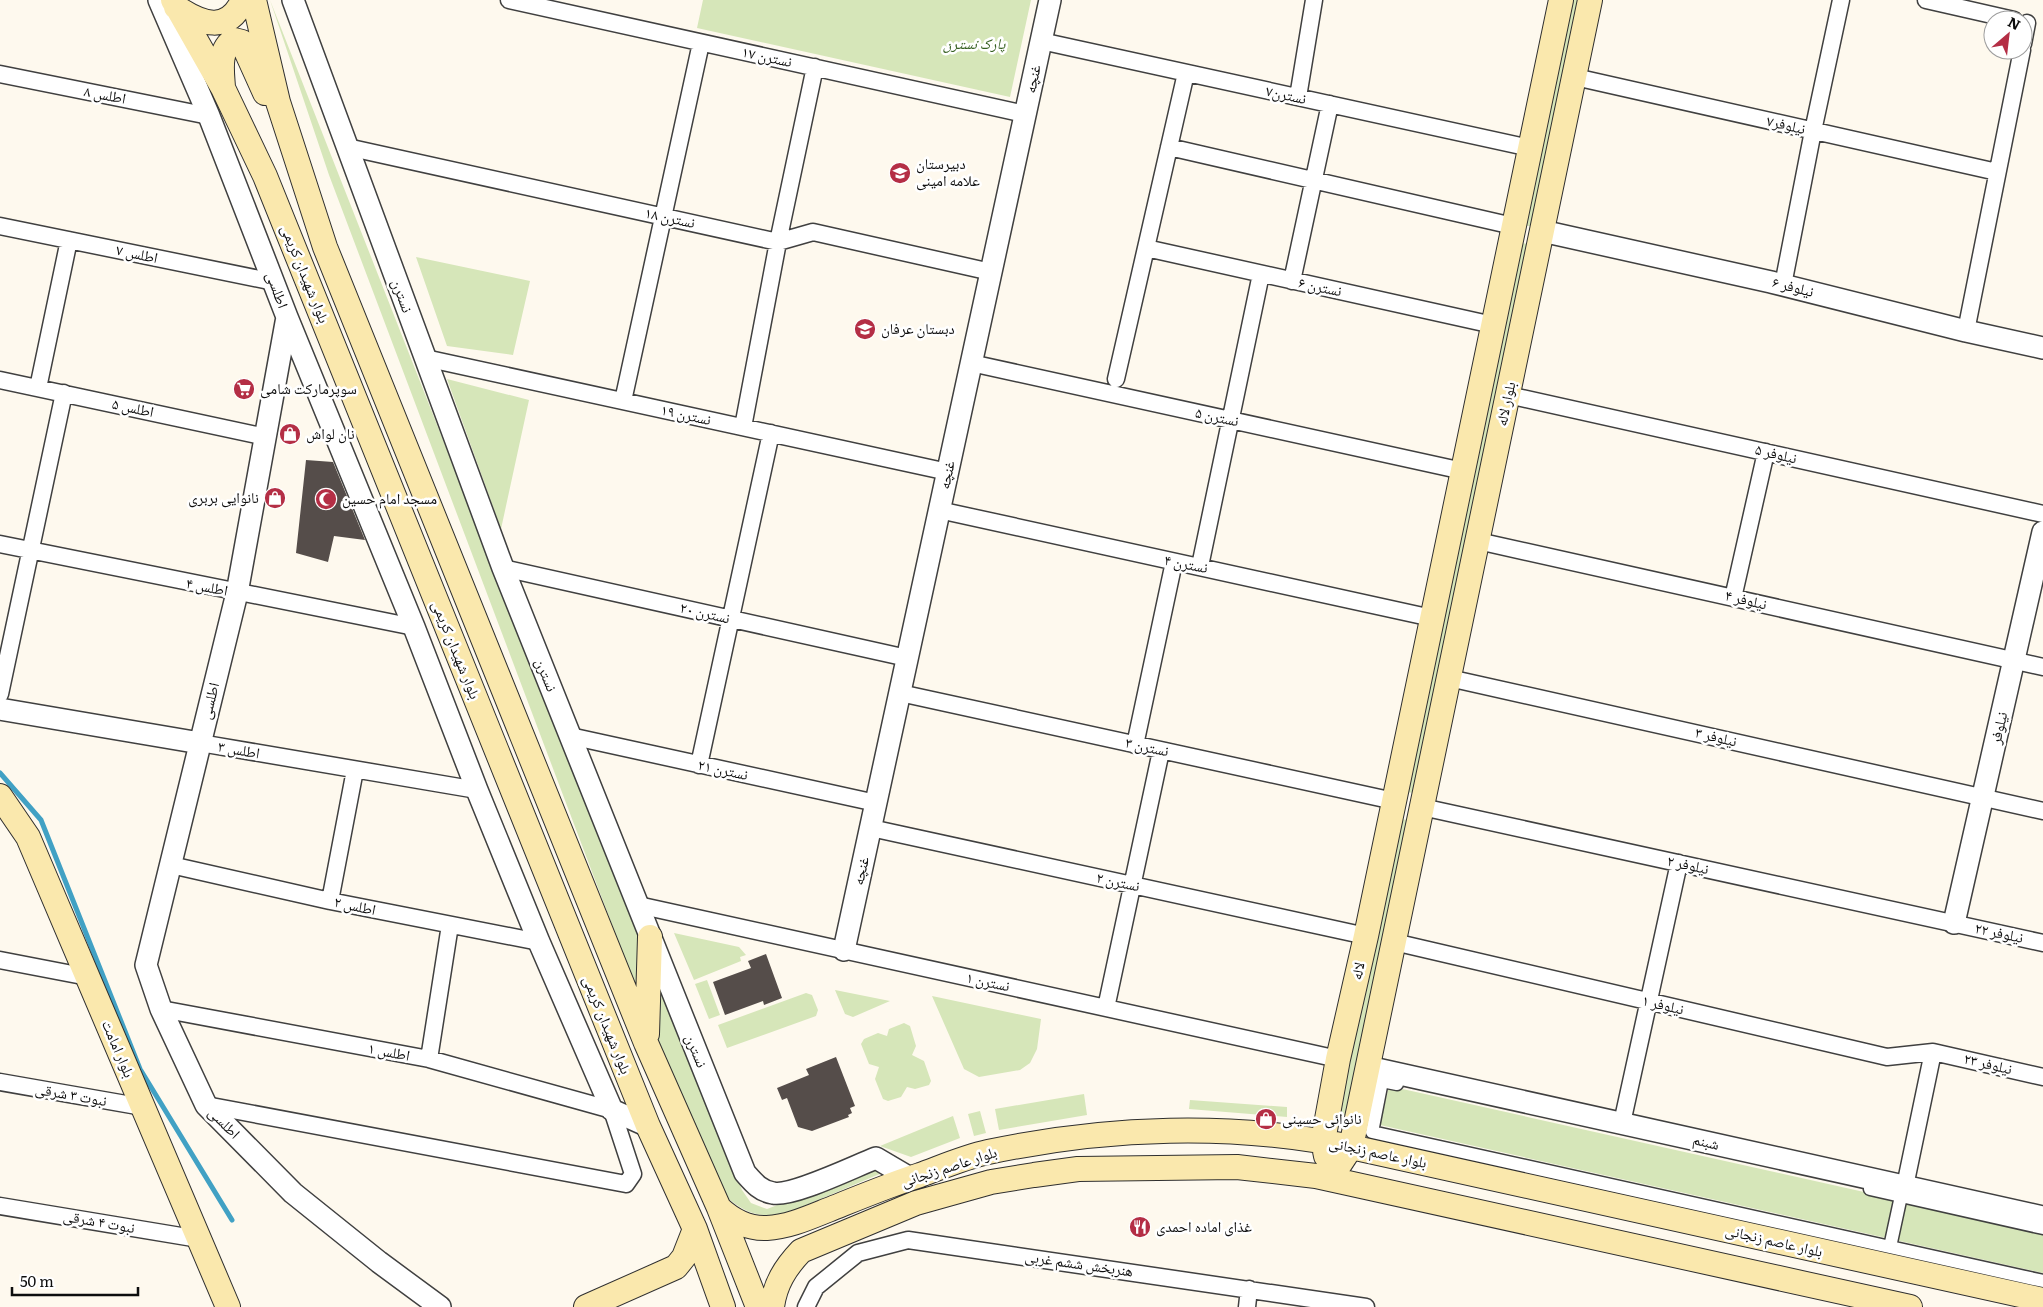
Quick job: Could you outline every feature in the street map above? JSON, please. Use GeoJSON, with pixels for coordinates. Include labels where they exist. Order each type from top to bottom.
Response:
{"type":"FeatureCollection","features":[{"type":"Feature","properties":{"kind":"main road"},"geometry":{"type":"LineString","coordinates":[[170,2],[190,17],[214,23],[230,18],[239,10],[243,0]]}},
{"type":"Feature","properties":{"kind":"main road","name":"بلوار شهیدان کریمی"},"geometry":{"type":"LineString","coordinates":[[254,0],[278,102],[325,247],[646,1043],[720,1208],[758,1307]]}},
{"type":"Feature","properties":{"kind":"main road","name":"بلوار لاله"},"geometry":{"type":"LineString","coordinates":[[1422,807],[1590,0]]}},
{"type":"Feature","properties":{"kind":"main road","name":"بلوار لاله"},"geometry":{"type":"LineString","coordinates":[[1394,801],[1530,148],[1556,1]]}},
{"type":"Feature","properties":{"kind":"main road","name":"بلوار شهیدان کریمی"},"geometry":{"type":"LineString","coordinates":[[170,2],[223,88],[265,176],[648,1126],[695,1230],[723,1307]]}},
{"type":"Feature","properties":{"kind":"main road"},"geometry":{"type":"LineString","coordinates":[[223,88],[224,52],[228,43],[234,40],[242,42],[268,99],[278,102]]}},
{"type":"Feature","properties":{"kind":"main road"},"geometry":{"type":"LineString","coordinates":[[1513,226],[1542,231]]}},
{"type":"Feature","properties":{"kind":"main road","name":"بلوار امامت"},"geometry":{"type":"LineString","coordinates":[[0,796],[5,800],[28,837],[228,1307]]}},
{"type":"Feature","properties":{"kind":"main road"},"geometry":{"type":"LineString","coordinates":[[1394,801],[1422,807]]}},
{"type":"Feature","properties":{"kind":"main road","name":"لاله"},"geometry":{"type":"LineString","coordinates":[[1323,1141],[1338,1059],[1394,801]]}},
{"type":"Feature","properties":{"kind":"main road","name":"لاله"},"geometry":{"type":"LineString","coordinates":[[1352,1147],[1422,807]]}},
{"type":"Feature","properties":{"kind":"main road"},"geometry":{"type":"LineString","coordinates":[[646,1043],[650,937]]}},
{"type":"Feature","properties":{"kind":"main road","name":"بلوار عاصم زنجانی"},"geometry":{"type":"LineString","coordinates":[[720,1208],[732,1220],[744,1225],[765,1228],[790,1225],[910,1178],[986,1153],[1072,1138],[1154,1132],[1239,1131],[1323,1141],[1352,1147],[2043,1300]]}},
{"type":"Feature","properties":{"kind":"main road"},"geometry":{"type":"LineString","coordinates":[[1323,1141],[1330,1179]]}},
{"type":"Feature","properties":{"kind":"main road"},"geometry":{"type":"LineString","coordinates":[[1330,1179],[1352,1147]]}},
{"type":"Feature","properties":{"kind":"main road","name":"بلوار عاصم زنجانی"},"geometry":{"type":"LineString","coordinates":[[772,1307],[779,1280],[788,1264],[801,1251],[916,1203],[991,1182],[1078,1170],[1182,1167],[1237,1167],[1330,1179],[1910,1307]]}},
{"type":"Feature","properties":{"kind":"main road"},"geometry":{"type":"LineString","coordinates":[[586,1307],[676,1267],[684,1257],[695,1230]]}},
{"type":"Feature","properties":{"kind":"street","name":"نسترن"},"geometry":{"type":"LineString","coordinates":[[293,0],[503,568],[745,1173],[757,1187],[774,1194],[792,1191],[876,1158],[910,1178]]}},
{"type":"Feature","properties":{"kind":"street","name":"نسترن ۱۷"},"geometry":{"type":"LineString","coordinates":[[509,0],[1025,114]]}},
{"type":"Feature","properties":{"kind":"street","name":"غنچه"},"geometry":{"type":"LineString","coordinates":[[844,950],[1050,0]]}},
{"type":"Feature","properties":{"kind":"street"},"geometry":{"type":"LineString","coordinates":[[1298,98],[1314,0]]}},
{"type":"Feature","properties":{"kind":"street"},"geometry":{"type":"LineString","coordinates":[[1783,284],[1841,0]]}},
{"type":"Feature","properties":{"kind":"street"},"geometry":{"type":"LineString","coordinates":[[1926,0],[1983,13]]}},
{"type":"Feature","properties":{"kind":"street","name":"اطلسی"},"geometry":{"type":"LineString","coordinates":[[170,2],[209,116],[287,317],[237,593],[146,964],[161,1009],[206,1105],[293,1193],[379,1262],[440,1307]]}},
{"type":"Feature","properties":{"kind":"street","name":"نسترن۷"},"geometry":{"type":"LineString","coordinates":[[1041,41],[1530,148]]}},
{"type":"Feature","properties":{"kind":"street"},"geometry":{"type":"LineString","coordinates":[[623,401],[701,43]]}},
{"type":"Feature","properties":{"kind":"street"},"geometry":{"type":"LineString","coordinates":[[1966,331],[2020,60]]}},
{"type":"Feature","properties":{"kind":"street"},"geometry":{"type":"LineString","coordinates":[[743,427],[778,242],[815,67]]}},
{"type":"Feature","properties":{"kind":"street"},"geometry":{"type":"LineString","coordinates":[[1116,379],[1186,73]]}},
{"type":"Feature","properties":{"kind":"street","name":"اطلس ۸"},"geometry":{"type":"LineString","coordinates":[[0,74],[209,116]]}},
{"type":"Feature","properties":{"kind":"street","name":"نیلوفر۷"},"geometry":{"type":"LineString","coordinates":[[1574,77],[1998,172]]}},
{"type":"Feature","properties":{"kind":"street"},"geometry":{"type":"LineString","coordinates":[[1292,280],[1330,104]]}},
{"type":"Feature","properties":{"kind":"street","name":"نسترن ۱۸"},"geometry":{"type":"LineString","coordinates":[[347,147],[778,242],[813,232],[991,272]]}},
{"type":"Feature","properties":{"kind":"street"},"geometry":{"type":"LineString","coordinates":[[1169,148],[1513,226]]}},
{"type":"Feature","properties":{"kind":"street","name":"اطلس ۷"},"geometry":{"type":"LineString","coordinates":[[0,226],[274,282]]}},
{"type":"Feature","properties":{"kind":"street","name":"نیلوفر ۶"},"geometry":{"type":"LineString","coordinates":[[1542,231],[1783,284],[1966,331],[2043,348]]}},
{"type":"Feature","properties":{"kind":"street"},"geometry":{"type":"LineString","coordinates":[[38,388],[70,240]]}},
{"type":"Feature","properties":{"kind":"street","name":"نسترن ۶"},"geometry":{"type":"LineString","coordinates":[[1146,248],[1493,325]]}},
{"type":"Feature","properties":{"kind":"street"},"geometry":{"type":"LineString","coordinates":[[1200,566],[1261,274]]}},
{"type":"Feature","properties":{"kind":"street"},"geometry":{"type":"LineString","coordinates":[[206,1105],[626,1184],[633,1174],[612,1110],[539,942],[477,790],[414,627],[287,317]]}},
{"type":"Feature","properties":{"kind":"street","name":"نسترن ۱۹"},"geometry":{"type":"LineString","coordinates":[[425,358],[948,472]]}},
{"type":"Feature","properties":{"kind":"street","name":"نسترن ۵"},"geometry":{"type":"LineString","coordinates":[[971,364],[1463,471]]}},
{"type":"Feature","properties":{"kind":"street","name":"اطلس ۵"},"geometry":{"type":"LineString","coordinates":[[0,380],[266,437]]}},
{"type":"Feature","properties":{"kind":"street"},"geometry":{"type":"LineString","coordinates":[[0,694],[64,393]]}},
{"type":"Feature","properties":{"kind":"street","name":"نیلوفر ۵"},"geometry":{"type":"LineString","coordinates":[[1508,395],[2043,514]]}},
{"type":"Feature","properties":{"kind":"street"},"geometry":{"type":"LineString","coordinates":[[700,765],[771,433]]}},
{"type":"Feature","properties":{"kind":"street"},"geometry":{"type":"LineString","coordinates":[[1733,598],[1766,452]]}},
{"type":"Feature","properties":{"kind":"street","name":"نسترن ۴"},"geometry":{"type":"LineString","coordinates":[[939,510],[1432,618]]}},
{"type":"Feature","properties":{"kind":"street","name":"نیلوفر"},"geometry":{"type":"LineString","coordinates":[[1954,923],[2043,532]]}},
{"type":"Feature","properties":{"kind":"street","name":"نیلوفر ۴"},"geometry":{"type":"LineString","coordinates":[[1478,541],[2043,667]]}},
{"type":"Feature","properties":{"kind":"street","name":"اطلس ۴"},"geometry":{"type":"LineString","coordinates":[[0,544],[414,627]]}},
{"type":"Feature","properties":{"kind":"street"},"geometry":{"type":"LineString","coordinates":[[1135,745],[1174,562]]}},
{"type":"Feature","properties":{"kind":"street","name":"نسترن ۲۰"},"geometry":{"type":"LineString","coordinates":[[503,568],[908,658]]}},
{"type":"Feature","properties":{"kind":"street","name":"نیلوفر ۳"},"geometry":{"type":"LineString","coordinates":[[1449,678],[2043,811]]}},
{"type":"Feature","properties":{"kind":"street","name":"نسترن ۳"},"geometry":{"type":"LineString","coordinates":[[900,693],[1394,801]]}},
{"type":"Feature","properties":{"kind":"street","name":"اطلس ۳"},"geometry":{"type":"LineString","coordinates":[[0,710],[477,790]]}},
{"type":"Feature","properties":{"kind":"street","name":"نسترن ۲۱"},"geometry":{"type":"LineString","coordinates":[[570,736],[876,803]]}},
{"type":"Feature","properties":{"kind":"street"},"geometry":{"type":"LineString","coordinates":[[1106,1008],[1162,751]]}},
{"type":"Feature","properties":{"kind":"street"},"geometry":{"type":"LineString","coordinates":[[330,901],[355,770]]}},
{"type":"Feature","properties":{"kind":"street","name":"نیلوفر ۲"},"geometry":{"type":"LineString","coordinates":[[1422,807],[1954,923]]}},
{"type":"Feature","properties":{"kind":"street","name":"نسترن ۲"},"geometry":{"type":"LineString","coordinates":[[871,828],[1366,936]]}},
{"type":"Feature","properties":{"kind":"street"},"geometry":{"type":"LineString","coordinates":[[1622,1123],[1679,863]]}},
{"type":"Feature","properties":{"kind":"street","name":"اطلس ۲"},"geometry":{"type":"LineString","coordinates":[[171,865],[330,901],[539,942]]}},
{"type":"Feature","properties":{"kind":"street","name":"نسترن ۱"},"geometry":{"type":"LineString","coordinates":[[638,905],[1338,1059]]}},
{"type":"Feature","properties":{"kind":"street","name":"نیلوفر ۲۲"},"geometry":{"type":"LineString","coordinates":[[1954,923],[2043,942]]}},
{"type":"Feature","properties":{"kind":"street"},"geometry":{"type":"LineString","coordinates":[[429,1059],[450,925]]}},
{"type":"Feature","properties":{"kind":"street","name":"نیلوفر ۱"},"geometry":{"type":"LineString","coordinates":[[1394,942],[1887,1057],[1933,1052]]}},
{"type":"Feature","properties":{"kind":"street"},"geometry":{"type":"LineString","coordinates":[[0,960],[88,977]]}},
{"type":"Feature","properties":{"kind":"street","name":"اطلس ۱"},"geometry":{"type":"LineString","coordinates":[[161,1009],[429,1059],[612,1110]]}},
{"type":"Feature","properties":{"kind":"street"},"geometry":{"type":"LineString","coordinates":[[1890,1247],[1933,1052]]}},
{"type":"Feature","properties":{"kind":"street","name":"نیلوفر ۲۳"},"geometry":{"type":"LineString","coordinates":[[1933,1052],[2043,1077]]}},
{"type":"Feature","properties":{"kind":"street","name":"شبنم"},"geometry":{"type":"LineString","coordinates":[[1368,1067],[1622,1123],[1903,1191],[2043,1217]]}},
{"type":"Feature","properties":{"kind":"street"},"geometry":{"type":"LineString","coordinates":[[2043,1228],[1903,1191],[1382,1080],[1372,1132],[2043,1281]]}},
{"type":"Feature","properties":{"kind":"street","name":"نبوت ۳ شرقی"},"geometry":{"type":"LineString","coordinates":[[0,1082],[143,1107]]}},
{"type":"Feature","properties":{"kind":"street"},"geometry":{"type":"LineString","coordinates":[[612,1110],[648,1126]]}},
{"type":"Feature","properties":{"kind":"street","name":"نبوت ۴ شرقی"},"geometry":{"type":"LineString","coordinates":[[0,1206],[199,1239]]}},
{"type":"Feature","properties":{"kind":"street","name":"هنربخش ششم غربی"},"geometry":{"type":"LineString","coordinates":[[806,1307],[816,1287],[858,1253],[908,1240],[1366,1307]]}},
{"type":"Feature","properties":{"kind":"street"},"geometry":{"type":"LineString","coordinates":[[1247,1307],[1249,1289]]}},
{"type":"Feature","properties":{"kind":"green space"},"geometry":{"type":"Polygon","coordinates":[[[270,0],[642,946],[640,999],[329,175],[270,0]]]}},
{"type":"Feature","properties":{"kind":"green space","name":"پارک نسترن"},"geometry":{"type":"Polygon","coordinates":[[[703,0],[1031,0],[1010,97],[697,28],[703,0]]]}},
{"type":"Feature","properties":{"kind":"green space"},"geometry":{"type":"Polygon","coordinates":[[[1569,0],[1581,0],[1535,226],[1524,226],[1569,0]]]}},
{"type":"Feature","properties":{"kind":"green space"},"geometry":{"type":"Polygon","coordinates":[[[1517,243],[1532,244],[1415,793],[1405,792],[1517,243]]]}},
{"type":"Feature","properties":{"kind":"green space"},"geometry":{"type":"Polygon","coordinates":[[[416,257],[530,281],[513,355],[447,346],[416,257]]]}},
{"type":"Feature","properties":{"kind":"green space"},"geometry":{"type":"Polygon","coordinates":[[[447,379],[529,400],[501,529],[447,379]]]}},
{"type":"Feature","properties":{"kind":"green space"},"geometry":{"type":"Polygon","coordinates":[[[1397,819],[1410,820],[1348,1114],[1339,1117],[1341,1092],[1397,819]]]}},
{"type":"Feature","properties":{"kind":"green space"},"geometry":{"type":"Polygon","coordinates":[[[674,933],[739,947],[746,955],[740,957],[741,961],[694,980],[674,933]]]}},
{"type":"Feature","properties":{"kind":"green space"},"geometry":{"type":"Polygon","coordinates":[[[707,980],[720,1015],[709,1019],[695,984],[707,980]]]}},
{"type":"Feature","properties":{"kind":"green space"},"geometry":{"type":"Polygon","coordinates":[[[835,990],[890,1001],[853,1017],[845,1014],[835,990]]]}},
{"type":"Feature","properties":{"kind":"green space"},"geometry":{"type":"Polygon","coordinates":[[[662,992],[742,1190],[751,1203],[767,1209],[878,1167],[882,1173],[785,1214],[767,1215],[752,1213],[731,1201],[724,1195],[656,1037],[662,992]]]}},
{"type":"Feature","properties":{"kind":"green space"},"geometry":{"type":"Polygon","coordinates":[[[806,993],[812,995],[818,1010],[816,1016],[727,1048],[718,1025],[806,993]]]}},
{"type":"Feature","properties":{"kind":"green space"},"geometry":{"type":"Polygon","coordinates":[[[932,996],[1041,1019],[1037,1049],[1030,1063],[1020,1070],[979,1077],[964,1069],[932,996]]]}},
{"type":"Feature","properties":{"kind":"green space"},"geometry":{"type":"Polygon","coordinates":[[[904,1023],[910,1026],[916,1046],[912,1055],[924,1061],[931,1081],[929,1085],[915,1089],[907,1087],[901,1097],[888,1101],[883,1099],[875,1079],[879,1067],[869,1064],[861,1044],[864,1039],[878,1033],[887,1036],[889,1029],[904,1023]]]}},
{"type":"Feature","properties":{"kind":"green space"},"geometry":{"type":"Polygon","coordinates":[[[1389,1086],[2043,1232],[2043,1273],[1380,1125],[1389,1086]]]}},
{"type":"Feature","properties":{"kind":"green space"},"geometry":{"type":"Polygon","coordinates":[[[1084,1094],[1087,1115],[999,1130],[995,1109],[1084,1094]]]}},
{"type":"Feature","properties":{"kind":"green space"},"geometry":{"type":"Polygon","coordinates":[[[1190,1100],[1287,1107],[1287,1117],[1189,1109],[1190,1100]]]}},
{"type":"Feature","properties":{"kind":"green space"},"geometry":{"type":"Polygon","coordinates":[[[980,1111],[986,1133],[974,1136],[968,1114],[980,1111]]]}},
{"type":"Feature","properties":{"kind":"green space"},"geometry":{"type":"Polygon","coordinates":[[[953,1116],[960,1138],[911,1157],[880,1146],[953,1116]]]}},
{"type":"Feature","properties":{"kind":"building","name":"مسجد امام حسین"},"geometry":{"type":"Polygon","coordinates":[[[306,460],[333,462],[365,540],[334,536],[328,562],[296,553],[306,460]]]}},
{"type":"Feature","properties":{"kind":"building"},"geometry":{"type":"Polygon","coordinates":[[[766,954],[782,998],[764,1005],[763,1001],[725,1015],[713,982],[751,968],[748,961],[766,954]]]}},
{"type":"Feature","properties":{"kind":"building"},"geometry":{"type":"Polygon","coordinates":[[[836,1057],[855,1106],[850,1108],[852,1113],[848,1115],[849,1117],[812,1131],[798,1127],[787,1098],[782,1100],[777,1088],[809,1075],[806,1069],[836,1057]]]}},
{"type":"Feature","properties":{"kind":"waterway"},"geometry":{"type":"LineString","coordinates":[[0,773],[41,820],[140,1069],[232,1220]]}},
{"type":"Feature","properties":{"kind":"place","name":"دبیرستان علامه امینی"},"geometry":{"type":"Point","coordinates":[900,173]}},
{"type":"Feature","properties":{"kind":"place","name":"دبستان عرفان"},"geometry":{"type":"Point","coordinates":[865,329]}},
{"type":"Feature","properties":{"kind":"place","name":"سوپرمارکت شامی"},"geometry":{"type":"Point","coordinates":[244,389]}},
{"type":"Feature","properties":{"kind":"place","name":"نان لواش"},"geometry":{"type":"Point","coordinates":[290,434]}},
{"type":"Feature","properties":{"kind":"place","name":"نانوایی بربری"},"geometry":{"type":"Point","coordinates":[275,498]}},
{"type":"Feature","properties":{"kind":"place","name":"مسجد امام حسین"},"geometry":{"type":"Point","coordinates":[326,499]}},
{"type":"Feature","properties":{"kind":"place","name":"نانوائی حسینی"},"geometry":{"type":"Point","coordinates":[1266,1119]}},
{"type":"Feature","properties":{"kind":"place","name":"غذای اماده احمدی"},"geometry":{"type":"Point","coordinates":[1140,1227]}}]}
